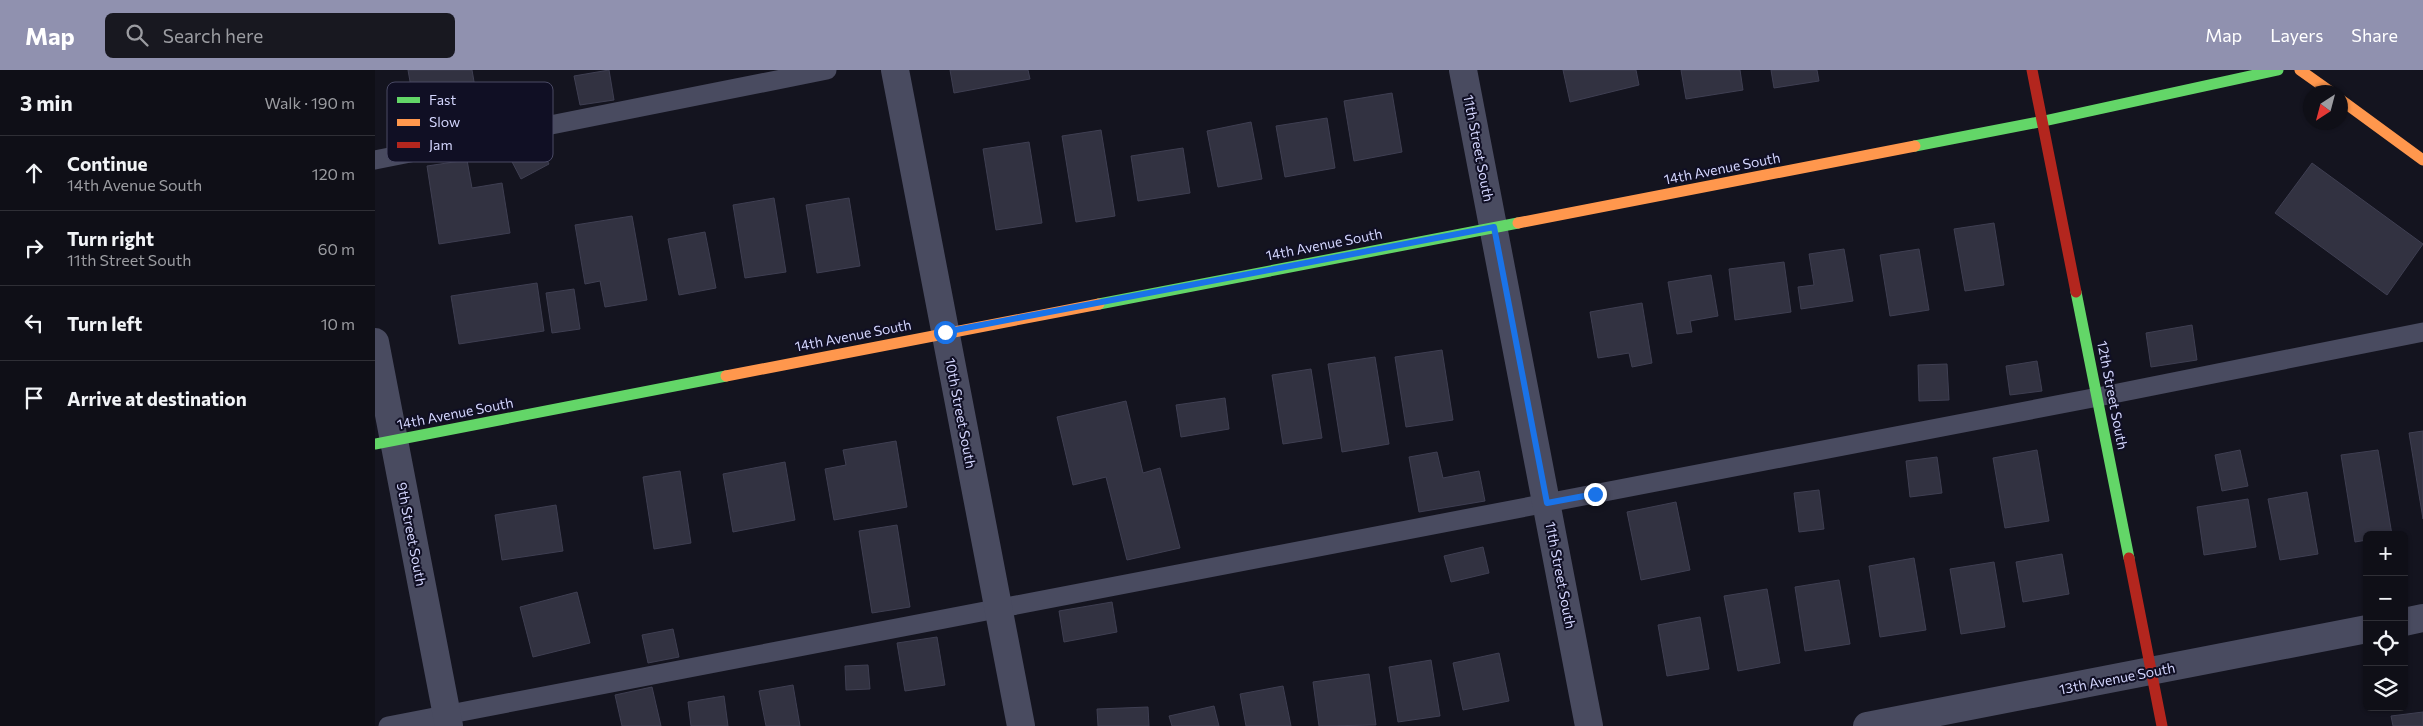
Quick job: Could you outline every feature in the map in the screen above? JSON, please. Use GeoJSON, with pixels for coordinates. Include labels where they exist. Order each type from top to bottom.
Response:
{"type":"FeatureCollection","features":[{"type":"Feature","properties":{"kind":"street","name":"10th Street South"},"geometry":{"type":"LineString","coordinates":[[895,70],[1021,726]]}},
{"type":"Feature","properties":{"kind":"street","name":"11th Street South"},"geometry":{"type":"LineString","coordinates":[[1463,70],[1589,726]]}},
{"type":"Feature","properties":{"kind":"street","name":"12th Street South"},"geometry":{"type":"LineString","coordinates":[[2033,70],[2162,726]]}},
{"type":"Feature","properties":{"kind":"street","name":"14th Avenue South"},"geometry":{"type":"LineString","coordinates":[[384,442],[2044,121],[2278,70]]}},
{"type":"Feature","properties":{"kind":"street"},"geometry":{"type":"LineString","coordinates":[[2300,70],[2321,85]]}},
{"type":"Feature","properties":{"kind":"street"},"geometry":{"type":"LineString","coordinates":[[2348,105],[2423,160]]}},
{"type":"Feature","properties":{"kind":"street","name":"9th Street South"},"geometry":{"type":"LineString","coordinates":[[375,342],[384,442],[448,720]]}},
{"type":"Feature","properties":{"kind":"street"},"geometry":{"type":"LineString","coordinates":[[2408,621],[2423,618]]}},
{"type":"Feature","properties":{"kind":"street","name":"13th Avenue South"},"geometry":{"type":"LineString","coordinates":[[1867,726],[2363,630]]}},
{"type":"Feature","properties":{"kind":"lane"},"geometry":{"type":"LineString","coordinates":[[553,125],[827,70]]}},
{"type":"Feature","properties":{"kind":"lane"},"geometry":{"type":"LineString","coordinates":[[388,726],[448,720],[998,609],[2098,397],[2423,332]]}},
{"type":"Feature","properties":{"kind":"building"},"geometry":{"type":"Polygon","coordinates":[[[408,70],[472,70],[474,82],[410,82],[408,70]]]}},
{"type":"Feature","properties":{"kind":"building"},"geometry":{"type":"Polygon","coordinates":[[[609,70],[614,100],[580,105],[574,76],[609,70]]]}},
{"type":"Feature","properties":{"kind":"building"},"geometry":{"type":"Polygon","coordinates":[[[950,70],[1028,70],[1030,79],[954,93],[950,70]]]}},
{"type":"Feature","properties":{"kind":"building"},"geometry":{"type":"Polygon","coordinates":[[[1563,70],[1636,70],[1639,85],[1570,102],[1563,70]]]}},
{"type":"Feature","properties":{"kind":"building"},"geometry":{"type":"Polygon","coordinates":[[[1681,70],[1740,70],[1743,90],[1686,99],[1681,70]]]}},
{"type":"Feature","properties":{"kind":"building"},"geometry":{"type":"Polygon","coordinates":[[[1771,70],[1817,70],[1819,81],[1774,88],[1771,70]]]}},
{"type":"Feature","properties":{"kind":"building"},"geometry":{"type":"Polygon","coordinates":[[[1392,93],[1402,152],[1354,161],[1344,101],[1392,93]]]}},
{"type":"Feature","properties":{"kind":"building"},"geometry":{"type":"Polygon","coordinates":[[[1327,118],[1335,168],[1285,177],[1276,126],[1327,118]]]}},
{"type":"Feature","properties":{"kind":"building"},"geometry":{"type":"Polygon","coordinates":[[[1251,122],[1262,179],[1218,187],[1207,131],[1251,122]]]}},
{"type":"Feature","properties":{"kind":"building"},"geometry":{"type":"Polygon","coordinates":[[[1101,130],[1115,216],[1076,222],[1062,136],[1101,130]]]}},
{"type":"Feature","properties":{"kind":"building"},"geometry":{"type":"Polygon","coordinates":[[[1029,142],[1042,223],[996,230],[983,149],[1029,142]]]}},
{"type":"Feature","properties":{"kind":"building"},"geometry":{"type":"Polygon","coordinates":[[[1183,148],[1190,193],[1138,201],[1131,156],[1183,148]]]}},
{"type":"Feature","properties":{"kind":"building"},"geometry":{"type":"Polygon","coordinates":[[[467,162],[472,188],[502,183],[510,233],[439,244],[427,166],[467,162]]]}},
{"type":"Feature","properties":{"kind":"building"},"geometry":{"type":"Polygon","coordinates":[[[512,162],[548,162],[549,164],[521,179],[512,162]]]}},
{"type":"Feature","properties":{"kind":"building"},"geometry":{"type":"Polygon","coordinates":[[[2312,163],[2423,244],[2387,295],[2275,213],[2312,163]]]}},
{"type":"Feature","properties":{"kind":"building"},"geometry":{"type":"Polygon","coordinates":[[[774,198],[786,272],[745,278],[733,205],[774,198]]]}},
{"type":"Feature","properties":{"kind":"building"},"geometry":{"type":"Polygon","coordinates":[[[849,198],[860,266],[817,273],[806,205],[849,198]]]}},
{"type":"Feature","properties":{"kind":"building"},"geometry":{"type":"Polygon","coordinates":[[[632,216],[647,300],[605,307],[600,281],[585,284],[575,225],[632,216]]]}},
{"type":"Feature","properties":{"kind":"building"},"geometry":{"type":"Polygon","coordinates":[[[1994,223],[2004,285],[1965,291],[1954,229],[1994,223]]]}},
{"type":"Feature","properties":{"kind":"building"},"geometry":{"type":"Polygon","coordinates":[[[705,232],[716,288],[679,295],[668,239],[705,232]]]}},
{"type":"Feature","properties":{"kind":"building"},"geometry":{"type":"Polygon","coordinates":[[[1844,249],[1853,301],[1801,309],[1798,287],[1814,285],[1809,254],[1844,249]]]}},
{"type":"Feature","properties":{"kind":"building"},"geometry":{"type":"Polygon","coordinates":[[[1919,249],[1929,310],[1890,316],[1880,255],[1919,249]]]}},
{"type":"Feature","properties":{"kind":"building"},"geometry":{"type":"Polygon","coordinates":[[[1784,262],[1791,312],[1735,320],[1729,269],[1784,262]]]}},
{"type":"Feature","properties":{"kind":"building"},"geometry":{"type":"Polygon","coordinates":[[[1711,275],[1718,316],[1690,321],[1692,332],[1677,334],[1668,282],[1711,275]]]}},
{"type":"Feature","properties":{"kind":"building"},"geometry":{"type":"Polygon","coordinates":[[[537,283],[544,331],[459,344],[451,296],[537,283]]]}},
{"type":"Feature","properties":{"kind":"building"},"geometry":{"type":"Polygon","coordinates":[[[574,289],[580,329],[552,333],[546,293],[574,289]]]}},
{"type":"Feature","properties":{"kind":"building"},"geometry":{"type":"Polygon","coordinates":[[[1642,303],[1652,363],[1632,367],[1629,353],[1598,358],[1590,312],[1642,303]]]}},
{"type":"Feature","properties":{"kind":"building"},"geometry":{"type":"Polygon","coordinates":[[[2192,325],[2197,360],[2151,367],[2146,333],[2192,325]]]}},
{"type":"Feature","properties":{"kind":"building"},"geometry":{"type":"Polygon","coordinates":[[[1442,350],[1453,420],[1406,427],[1395,357],[1442,350]]]}},
{"type":"Feature","properties":{"kind":"building"},"geometry":{"type":"Polygon","coordinates":[[[1375,357],[1389,444],[1342,452],[1328,364],[1375,357]]]}},
{"type":"Feature","properties":{"kind":"building"},"geometry":{"type":"Polygon","coordinates":[[[2037,361],[2042,391],[2010,395],[2006,366],[2037,361]]]}},
{"type":"Feature","properties":{"kind":"building"},"geometry":{"type":"Polygon","coordinates":[[[1947,364],[1949,400],[1919,401],[1918,365],[1947,364]]]}},
{"type":"Feature","properties":{"kind":"building"},"geometry":{"type":"Polygon","coordinates":[[[1311,369],[1322,438],[1283,444],[1272,375],[1311,369]]]}},
{"type":"Feature","properties":{"kind":"building"},"geometry":{"type":"Polygon","coordinates":[[[1225,398],[1229,429],[1181,437],[1176,405],[1225,398]]]}},
{"type":"Feature","properties":{"kind":"building"},"geometry":{"type":"Polygon","coordinates":[[[1126,401],[1143,473],[1160,468],[1180,548],[1127,560],[1106,477],[1073,485],[1057,417],[1126,401]]]}},
{"type":"Feature","properties":{"kind":"building"},"geometry":{"type":"Polygon","coordinates":[[[2423,431],[2423,519],[2409,433],[2423,431]]]}},
{"type":"Feature","properties":{"kind":"building"},"geometry":{"type":"Polygon","coordinates":[[[896,441],[907,507],[834,520],[825,469],[846,465],[843,450],[896,441]]]}},
{"type":"Feature","properties":{"kind":"building"},"geometry":{"type":"Polygon","coordinates":[[[2037,450],[2049,521],[2005,528],[1993,458],[2037,450]]]}},
{"type":"Feature","properties":{"kind":"building"},"geometry":{"type":"Polygon","coordinates":[[[2240,450],[2248,486],[2222,491],[2215,455],[2240,450]]]}},
{"type":"Feature","properties":{"kind":"building"},"geometry":{"type":"Polygon","coordinates":[[[2378,450],[2391,531],[2363,531],[2363,541],[2355,542],[2341,455],[2378,450]]]}},
{"type":"Feature","properties":{"kind":"building"},"geometry":{"type":"Polygon","coordinates":[[[1437,452],[1443,478],[1479,471],[1485,501],[1419,512],[1409,457],[1437,452]]]}},
{"type":"Feature","properties":{"kind":"building"},"geometry":{"type":"Polygon","coordinates":[[[1937,457],[1942,493],[1910,497],[1906,461],[1937,457]]]}},
{"type":"Feature","properties":{"kind":"building"},"geometry":{"type":"Polygon","coordinates":[[[785,462],[795,520],[733,532],[723,474],[785,462]]]}},
{"type":"Feature","properties":{"kind":"building"},"geometry":{"type":"Polygon","coordinates":[[[680,471],[691,543],[654,549],[643,477],[680,471]]]}},
{"type":"Feature","properties":{"kind":"building"},"geometry":{"type":"Polygon","coordinates":[[[1819,490],[1824,529],[1799,532],[1794,493],[1819,490]]]}},
{"type":"Feature","properties":{"kind":"building"},"geometry":{"type":"Polygon","coordinates":[[[2307,492],[2318,554],[2280,560],[2268,499],[2307,492]]]}},
{"type":"Feature","properties":{"kind":"building"},"geometry":{"type":"Polygon","coordinates":[[[2248,499],[2256,547],[2204,555],[2197,507],[2248,499]]]}},
{"type":"Feature","properties":{"kind":"building"},"geometry":{"type":"Polygon","coordinates":[[[1676,502],[1690,570],[1641,580],[1627,512],[1676,502]]]}},
{"type":"Feature","properties":{"kind":"building"},"geometry":{"type":"Polygon","coordinates":[[[556,505],[563,551],[502,560],[495,515],[556,505]]]}},
{"type":"Feature","properties":{"kind":"building"},"geometry":{"type":"Polygon","coordinates":[[[897,525],[910,607],[872,613],[859,531],[897,525]]]}},
{"type":"Feature","properties":{"kind":"building"},"geometry":{"type":"Polygon","coordinates":[[[1483,547],[1489,573],[1451,582],[1444,556],[1483,547]]]}},
{"type":"Feature","properties":{"kind":"building"},"geometry":{"type":"Polygon","coordinates":[[[2062,554],[2069,594],[2023,602],[2016,562],[2062,554]]]}},
{"type":"Feature","properties":{"kind":"building"},"geometry":{"type":"Polygon","coordinates":[[[1914,558],[1926,630],[1880,637],[1869,566],[1914,558]]]}},
{"type":"Feature","properties":{"kind":"building"},"geometry":{"type":"Polygon","coordinates":[[[1994,562],[2005,627],[1961,634],[1950,569],[1994,562]]]}},
{"type":"Feature","properties":{"kind":"building"},"geometry":{"type":"Polygon","coordinates":[[[1839,580],[1850,644],[1805,651],[1795,587],[1839,580]]]}},
{"type":"Feature","properties":{"kind":"building"},"geometry":{"type":"Polygon","coordinates":[[[1767,589],[1780,663],[1738,671],[1724,596],[1767,589]]]}},
{"type":"Feature","properties":{"kind":"building"},"geometry":{"type":"Polygon","coordinates":[[[577,592],[590,643],[533,657],[520,607],[577,592]]]}},
{"type":"Feature","properties":{"kind":"building"},"geometry":{"type":"Polygon","coordinates":[[[1112,602],[1117,632],[1064,642],[1059,611],[1112,602]]]}},
{"type":"Feature","properties":{"kind":"building"},"geometry":{"type":"Polygon","coordinates":[[[1700,617],[1709,669],[1667,676],[1658,625],[1700,617]]]}},
{"type":"Feature","properties":{"kind":"building"},"geometry":{"type":"Polygon","coordinates":[[[673,629],[679,657],[648,663],[642,635],[673,629]]]}},
{"type":"Feature","properties":{"kind":"building"},"geometry":{"type":"Polygon","coordinates":[[[937,637],[945,685],[905,691],[897,643],[937,637]]]}},
{"type":"Feature","properties":{"kind":"building"},"geometry":{"type":"Polygon","coordinates":[[[1499,653],[1509,701],[1463,710],[1453,663],[1499,653]]]}},
{"type":"Feature","properties":{"kind":"building"},"geometry":{"type":"Polygon","coordinates":[[[1431,660],[1440,716],[1398,722],[1389,667],[1431,660]]]}},
{"type":"Feature","properties":{"kind":"building"},"geometry":{"type":"Polygon","coordinates":[[[868,665],[870,689],[846,690],[845,666],[868,665]]]}},
{"type":"Feature","properties":{"kind":"building"},"geometry":{"type":"Polygon","coordinates":[[[1369,674],[1376,725],[1319,726],[1313,682],[1369,674]]]}},
{"type":"Feature","properties":{"kind":"building"},"geometry":{"type":"Polygon","coordinates":[[[793,685],[800,726],[766,726],[759,691],[793,685]]]}},
{"type":"Feature","properties":{"kind":"building"},"geometry":{"type":"Polygon","coordinates":[[[1283,686],[1291,726],[1246,726],[1240,694],[1283,686]]]}},
{"type":"Feature","properties":{"kind":"building"},"geometry":{"type":"Polygon","coordinates":[[[652,687],[661,726],[622,726],[615,695],[652,687]]]}},
{"type":"Feature","properties":{"kind":"building"},"geometry":{"type":"Polygon","coordinates":[[[724,696],[728,726],[691,726],[688,702],[724,696]]]}},
{"type":"Feature","properties":{"kind":"building"},"geometry":{"type":"Polygon","coordinates":[[[1214,706],[1219,726],[1172,726],[1169,716],[1214,706]]]}},
{"type":"Feature","properties":{"kind":"building"},"geometry":{"type":"Polygon","coordinates":[[[1148,707],[1149,726],[1098,726],[1097,709],[1148,707]]]}},
{"type":"Feature","properties":{"kind":"building"},"geometry":{"type":"Polygon","coordinates":[[[2423,712],[2423,726],[2393,726],[2391,716],[2423,712]]]}},
{"type":"Feature","properties":{"kind":"traffic: fast"},"geometry":{"type":"LineString","coordinates":[[1915,146],[2044,121],[2278,70]]}},
{"type":"Feature","properties":{"kind":"traffic: fast"},"geometry":{"type":"LineString","coordinates":[[1099,304],[1518,223]]}},
{"type":"Feature","properties":{"kind":"traffic: fast"},"geometry":{"type":"LineString","coordinates":[[2076,292],[2129,558]]}},
{"type":"Feature","properties":{"kind":"traffic: fast"},"geometry":{"type":"LineString","coordinates":[[375,444],[726,376]]}},
{"type":"Feature","properties":{"kind":"traffic: slow"},"geometry":{"type":"LineString","coordinates":[[2300,70],[2321,85]]}},
{"type":"Feature","properties":{"kind":"traffic: slow"},"geometry":{"type":"LineString","coordinates":[[2348,105],[2423,160]]}},
{"type":"Feature","properties":{"kind":"traffic: slow"},"geometry":{"type":"LineString","coordinates":[[1518,223],[1915,146]]}},
{"type":"Feature","properties":{"kind":"traffic: slow"},"geometry":{"type":"LineString","coordinates":[[726,376],[1099,304]]}},
{"type":"Feature","properties":{"kind":"traffic: jam"},"geometry":{"type":"LineString","coordinates":[[2032,70],[2076,292]]}},
{"type":"Feature","properties":{"kind":"traffic: jam"},"geometry":{"type":"LineString","coordinates":[[2129,558],[2162,726]]}},
{"type":"Feature","properties":{"kind":"route"},"geometry":{"type":"LineString","coordinates":[[945,332],[1494,227],[1547,503],[1595,494]]}}]}
